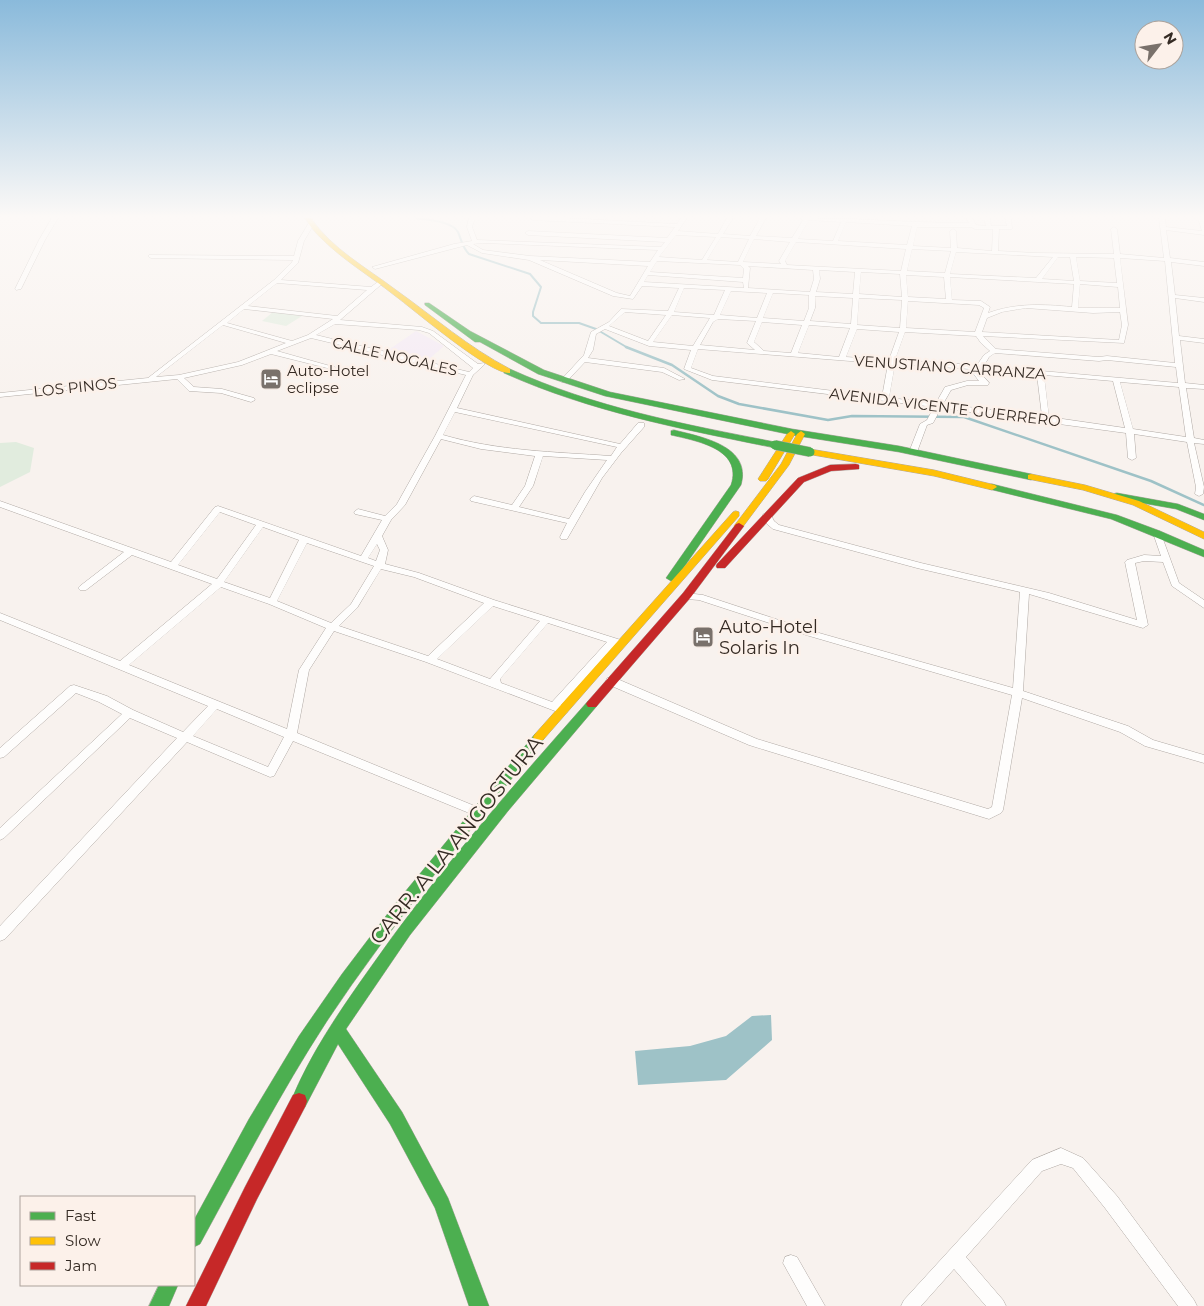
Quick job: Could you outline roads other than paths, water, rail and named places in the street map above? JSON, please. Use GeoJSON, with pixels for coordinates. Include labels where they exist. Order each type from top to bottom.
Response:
{"type":"FeatureCollection","features":[{"type":"Feature","properties":{"kind":"main road"},"geometry":{"type":"LineString","coordinates":[[370,279],[492,364],[510,374],[574,400],[621,413],[776,440],[802,440],[913,452],[1007,470],[1117,496],[1188,510],[1204,516]]}},
{"type":"Feature","properties":{"kind":"main road"},"geometry":{"type":"LineString","coordinates":[[392,279],[516,367],[583,394],[628,407],[776,440]]}},
{"type":"Feature","properties":{"kind":"main road"},"geometry":{"type":"LineString","coordinates":[[470,333],[526,365],[564,381],[637,401],[1114,517],[1157,533],[1204,554]]}},
{"type":"Feature","properties":{"kind":"main road"},"geometry":{"type":"LineString","coordinates":[[454,337],[479,366],[514,386],[548,399],[711,444],[732,457],[739,469],[739,478],[736,485],[685,556],[654,606]]}},
{"type":"Feature","properties":{"kind":"main road"},"geometry":{"type":"LineString","coordinates":[[802,440],[1009,480],[1101,502],[1204,541]]}},
{"type":"Feature","properties":{"kind":"main road","name":"CARR. A LA ANGOSTURA"},"geometry":{"type":"LineString","coordinates":[[196,1306],[251,1193],[337,1029],[405,930],[503,807],[686,595],[802,440]]}},
{"type":"Feature","properties":{"kind":"main road","name":"CARR. A LA ANGOSTURA"},"geometry":{"type":"LineString","coordinates":[[195,1236],[285,1074],[322,1015],[395,914],[478,812],[558,708],[617,642],[654,606],[742,506],[770,470],[778,452],[802,440]]}},
{"type":"Feature","properties":{"kind":"main road"},"geometry":{"type":"LineString","coordinates":[[686,595],[708,582],[767,515],[801,480],[830,468],[854,467],[984,486]]}},
{"type":"Feature","properties":{"kind":"main road"},"geometry":{"type":"LineString","coordinates":[[1117,496],[1204,536]]}},
{"type":"Feature","properties":{"kind":"main road"},"geometry":{"type":"LineString","coordinates":[[1188,510],[1187,518],[1191,529]]}},
{"type":"Feature","properties":{"kind":"main road"},"geometry":{"type":"LineString","coordinates":[[337,1029],[396,1118],[442,1204],[479,1306]]}},
{"type":"Feature","properties":{"kind":"main road"},"geometry":{"type":"LineString","coordinates":[[159,1306],[169,1286]]}},
{"type":"Feature","properties":{"kind":"street"},"geometry":{"type":"LineString","coordinates":[[18,290],[23,279]]}},
{"type":"Feature","properties":{"kind":"street"},"geometry":{"type":"LineString","coordinates":[[579,279],[609,292],[631,298],[643,279]]}},
{"type":"Feature","properties":{"kind":"street"},"geometry":{"type":"LineString","coordinates":[[731,279],[746,280],[746,290]]}},
{"type":"Feature","properties":{"kind":"street"},"geometry":{"type":"LineString","coordinates":[[794,355],[812,308],[812,294],[817,279]]}},
{"type":"Feature","properties":{"kind":"street"},"geometry":{"type":"LineString","coordinates":[[842,359],[854,327],[858,279]]}},
{"type":"Feature","properties":{"kind":"street"},"geometry":{"type":"LineString","coordinates":[[885,398],[891,363],[903,330],[905,298],[903,279]]}},
{"type":"Feature","properties":{"kind":"street"},"geometry":{"type":"LineString","coordinates":[[947,279],[949,302]]}},
{"type":"Feature","properties":{"kind":"street"},"geometry":{"type":"LineString","coordinates":[[1019,279],[1121,285]]}},
{"type":"Feature","properties":{"kind":"street"},"geometry":{"type":"LineString","coordinates":[[1075,308],[1077,279]]}},
{"type":"Feature","properties":{"kind":"street"},"geometry":{"type":"LineString","coordinates":[[564,381],[590,353],[593,333],[606,327],[623,310],[758,321],[1122,342],[1125,325],[1120,279]]}},
{"type":"Feature","properties":{"kind":"street"},"geometry":{"type":"LineString","coordinates":[[1170,279],[1175,337],[1190,440],[1200,487],[1199,494]]}},
{"type":"Feature","properties":{"kind":"street"},"geometry":{"type":"LineString","coordinates":[[150,379],[276,281],[377,285]]}},
{"type":"Feature","properties":{"kind":"street"},"geometry":{"type":"LineString","coordinates":[[641,284],[682,288],[981,303],[987,307],[986,316],[978,334]]}},
{"type":"Feature","properties":{"kind":"street","name":"LOS PINOS"},"geometry":{"type":"LineString","coordinates":[[0,395],[179,377],[219,370],[272,352],[310,336],[337,320],[377,285]]}},
{"type":"Feature","properties":{"kind":"street"},"geometry":{"type":"LineString","coordinates":[[649,344],[670,314],[682,288]]}},
{"type":"Feature","properties":{"kind":"street"},"geometry":{"type":"LineString","coordinates":[[696,348],[710,321],[716,318],[728,290]]}},
{"type":"Feature","properties":{"kind":"street"},"geometry":{"type":"LineString","coordinates":[[763,352],[750,343],[771,292]]}},
{"type":"Feature","properties":{"kind":"street"},"geometry":{"type":"LineString","coordinates":[[1172,296],[1204,300]]}},
{"type":"Feature","properties":{"kind":"street"},"geometry":{"type":"LineString","coordinates":[[986,316],[1002,309],[1026,305],[1093,311],[1124,310]]}},
{"type":"Feature","properties":{"kind":"street"},"geometry":{"type":"LineString","coordinates":[[241,307],[337,320],[420,328],[431,332],[479,366]]}},
{"type":"Feature","properties":{"kind":"street"},"geometry":{"type":"LineString","coordinates":[[221,323],[293,343]]}},
{"type":"Feature","properties":{"kind":"street","name":"VENUSTIANO CARRANZA"},"geometry":{"type":"LineString","coordinates":[[606,327],[649,344],[891,363],[976,367],[1204,387]]}},
{"type":"Feature","properties":{"kind":"street"},"geometry":{"type":"LineString","coordinates":[[978,334],[983,342],[994,351],[1097,367],[1105,378]]}},
{"type":"Feature","properties":{"kind":"street","name":"CALLE NOGALES"},"geometry":{"type":"LineString","coordinates":[[310,336],[470,374],[479,366]]}},
{"type":"Feature","properties":{"kind":"street"},"geometry":{"type":"LineString","coordinates":[[1175,337],[1204,341]]}},
{"type":"Feature","properties":{"kind":"street","name":"AVENIDA VICENTE GUERRERO"},"geometry":{"type":"LineString","coordinates":[[696,348],[687,369],[712,378],[885,398],[1204,442]]}},
{"type":"Feature","properties":{"kind":"street"},"geometry":{"type":"LineString","coordinates":[[913,452],[924,424],[931,418],[948,389],[952,386],[967,383],[985,383],[975,372],[976,367],[986,356],[994,351]]}},
{"type":"Feature","properties":{"kind":"street"},"geometry":{"type":"LineString","coordinates":[[272,352],[354,374]]}},
{"type":"Feature","properties":{"kind":"street"},"geometry":{"type":"LineString","coordinates":[[1081,376],[1097,367],[1107,358],[1179,365]]}},
{"type":"Feature","properties":{"kind":"street"},"geometry":{"type":"LineString","coordinates":[[585,360],[664,370],[681,379]]}},
{"type":"Feature","properties":{"kind":"street"},"geometry":{"type":"LineString","coordinates":[[364,558],[387,519],[401,505],[470,374]]}},
{"type":"Feature","properties":{"kind":"street"},"geometry":{"type":"LineString","coordinates":[[1040,374],[1046,419]]}},
{"type":"Feature","properties":{"kind":"street"},"geometry":{"type":"LineString","coordinates":[[179,377],[192,389],[222,391],[251,400]]}},
{"type":"Feature","properties":{"kind":"street"},"geometry":{"type":"LineString","coordinates":[[1116,378],[1130,431],[1132,458]]}},
{"type":"Feature","properties":{"kind":"street"},"geometry":{"type":"LineString","coordinates":[[452,409],[621,446]]}},
{"type":"Feature","properties":{"kind":"street"},"geometry":{"type":"LineString","coordinates":[[564,537],[592,485],[621,446],[642,425]]}},
{"type":"Feature","properties":{"kind":"street"},"geometry":{"type":"LineString","coordinates":[[439,436],[464,444],[540,454],[612,458]]}},
{"type":"Feature","properties":{"kind":"street"},"geometry":{"type":"LineString","coordinates":[[514,508],[530,486],[540,454]]}},
{"type":"Feature","properties":{"kind":"street"},"geometry":{"type":"LineString","coordinates":[[474,499],[572,522]]}},
{"type":"Feature","properties":{"kind":"street"},"geometry":{"type":"LineString","coordinates":[[0,504],[558,708]]}},
{"type":"Feature","properties":{"kind":"street"},"geometry":{"type":"LineString","coordinates":[[173,566],[218,509],[260,525],[617,642]]}},
{"type":"Feature","properties":{"kind":"street"},"geometry":{"type":"LineString","coordinates":[[358,512],[387,519]]}},
{"type":"Feature","properties":{"kind":"street"},"geometry":{"type":"LineString","coordinates":[[767,515],[770,522],[776,527]]}},
{"type":"Feature","properties":{"kind":"street"},"geometry":{"type":"LineString","coordinates":[[122,665],[218,584],[260,525]]}},
{"type":"Feature","properties":{"kind":"street"},"geometry":{"type":"LineString","coordinates":[[755,529],[764,526],[776,527],[920,566],[1025,590],[1144,625],[1130,562],[1144,558],[1166,559]]}},
{"type":"Feature","properties":{"kind":"street"},"geometry":{"type":"LineString","coordinates":[[1157,533],[1174,584],[1204,605]]}},
{"type":"Feature","properties":{"kind":"street"},"geometry":{"type":"LineString","coordinates":[[0,754],[74,689],[103,699],[185,737],[270,773],[290,735],[304,670],[332,626],[354,606],[380,564],[384,550],[378,536]]}},
{"type":"Feature","properties":{"kind":"street"},"geometry":{"type":"LineString","coordinates":[[272,602],[304,539]]}},
{"type":"Feature","properties":{"kind":"street"},"geometry":{"type":"LineString","coordinates":[[83,588],[130,552]]}},
{"type":"Feature","properties":{"kind":"street"},"geometry":{"type":"LineString","coordinates":[[611,681],[754,742],[989,814],[997,810],[1018,693],[1025,590]]}},
{"type":"Feature","properties":{"kind":"street"},"geometry":{"type":"LineString","coordinates":[[686,595],[809,633],[1018,693],[1124,729],[1149,743],[1204,759]]}},
{"type":"Feature","properties":{"kind":"street"},"geometry":{"type":"LineString","coordinates":[[430,660],[491,602]]}},
{"type":"Feature","properties":{"kind":"street"},"geometry":{"type":"LineString","coordinates":[[0,616],[122,665],[214,706],[353,760],[408,786],[478,812]]}},
{"type":"Feature","properties":{"kind":"street"},"geometry":{"type":"LineString","coordinates":[[497,686],[496,679],[501,671],[547,619]]}},
{"type":"Feature","properties":{"kind":"street"},"geometry":{"type":"LineString","coordinates":[[0,936],[214,706]]}},
{"type":"Feature","properties":{"kind":"street"},"geometry":{"type":"LineString","coordinates":[[0,834],[129,712]]}},
{"type":"Feature","properties":{"kind":"street"},"geometry":{"type":"LineString","coordinates":[[910,1306],[1037,1165],[1061,1156],[1078,1163],[1105,1195],[1188,1306]]}},
{"type":"Feature","properties":{"kind":"street"},"geometry":{"type":"LineString","coordinates":[[955,1256],[997,1306]]}},
{"type":"Feature","properties":{"kind":"street"},"geometry":{"type":"LineString","coordinates":[[791,1263],[816,1306]]}},
{"type":"Feature","properties":{"kind":"water"},"geometry":{"type":"Polygon","coordinates":[[[771,1015],[772,1040],[726,1080],[638,1085],[635,1051],[690,1046],[726,1036],[752,1016],[771,1015]]]}},
{"type":"Feature","properties":{"kind":"waterway"},"geometry":{"type":"LineString","coordinates":[[534,279],[541,287],[533,316],[541,323],[579,323],[596,329],[627,347]]}},
{"type":"Feature","properties":{"kind":"waterway"},"geometry":{"type":"LineString","coordinates":[[627,347],[672,365],[718,396],[739,404],[828,420],[852,416],[964,417],[1151,481],[1204,505]]}},
{"type":"Feature","properties":{"kind":"place","name":"Auto-Hotel eclipse"},"geometry":{"type":"Point","coordinates":[271,379]}},
{"type":"Feature","properties":{"kind":"place","name":"Auto-Hotel Solaris In"},"geometry":{"type":"Point","coordinates":[703,637]}}]}
